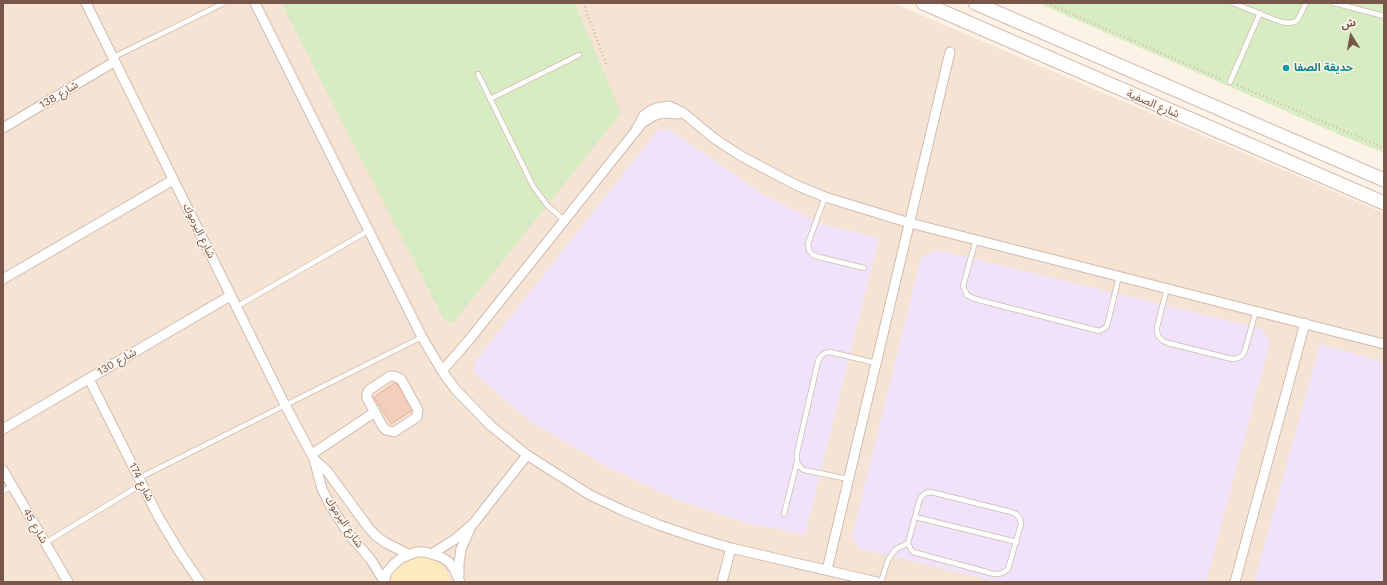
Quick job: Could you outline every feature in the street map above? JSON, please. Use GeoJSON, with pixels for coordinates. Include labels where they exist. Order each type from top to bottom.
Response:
{"type":"FeatureCollection","features":[{"type":"Feature","properties":{"kind":"main road","name":"شارع الصفية"},"geometry":{"type":"LineString","coordinates":[[923,3],[1384,203]]}},
{"type":"Feature","properties":{"kind":"main road","name":"شارع الصفية"},"geometry":{"type":"LineString","coordinates":[[975,3],[1384,180]]}},
{"type":"Feature","properties":{"kind":"street","name":"شارع اليرموك"},"geometry":{"type":"LineString","coordinates":[[86,3],[230,296],[285,405],[313,456],[376,536],[408,554]]}},
{"type":"Feature","properties":{"kind":"street"},"geometry":{"type":"LineString","coordinates":[[255,3],[422,337],[456,390],[490,425],[527,455],[590,494],[624,511],[659,525],[731,548],[877,582]]}},
{"type":"Feature","properties":{"kind":"street"},"geometry":{"type":"LineString","coordinates":[[827,570],[950,52]]}},
{"type":"Feature","properties":{"kind":"street","name":"شارع 138"},"geometry":{"type":"LineString","coordinates":[[3,128],[113,60]]}},
{"type":"Feature","properties":{"kind":"street"},"geometry":{"type":"LineString","coordinates":[[442,370],[469,340],[636,130],[644,115],[656,108],[669,106],[676,108],[715,139],[741,156],[796,185],[825,197],[910,223],[1384,344]]}},
{"type":"Feature","properties":{"kind":"street"},"geometry":{"type":"LineString","coordinates":[[3,279],[174,180]]}},
{"type":"Feature","properties":{"kind":"street","name":"شارع 130"},"geometry":{"type":"LineString","coordinates":[[3,429],[230,296]]}},
{"type":"Feature","properties":{"kind":"street"},"geometry":{"type":"LineString","coordinates":[[1235,582],[1305,323]]}},
{"type":"Feature","properties":{"kind":"street"},"geometry":{"type":"LineString","coordinates":[[394,376],[401,379],[418,410],[416,417],[394,432],[386,430],[375,412],[367,398],[369,390],[386,378],[394,376]]}},
{"type":"Feature","properties":{"kind":"street","name":"شارع 174"},"geometry":{"type":"LineString","coordinates":[[88,379],[159,518],[178,551],[200,582]]}},
{"type":"Feature","properties":{"kind":"street"},"geometry":{"type":"LineString","coordinates":[[313,456],[375,412]]}},
{"type":"Feature","properties":{"kind":"street"},"geometry":{"type":"LineString","coordinates":[[459,579],[461,550],[466,536],[473,524],[527,455]]}},
{"type":"Feature","properties":{"kind":"street","name":"شارع اليرموك"},"geometry":{"type":"LineString","coordinates":[[313,456],[320,482],[328,503],[348,533],[371,560],[384,582]]}},
{"type":"Feature","properties":{"kind":"street","name":"شارع 45"},"geometry":{"type":"LineString","coordinates":[[3,470],[68,582]]}},
{"type":"Feature","properties":{"kind":"street"},"geometry":{"type":"LineString","coordinates":[[433,553],[454,540],[473,524]]}},
{"type":"Feature","properties":{"kind":"street"},"geometry":{"type":"LineString","coordinates":[[722,582],[731,548]]}},
{"type":"Feature","properties":{"kind":"street"},"geometry":{"type":"LineString","coordinates":[[384,582],[387,572],[400,558],[416,552],[433,553],[449,562],[459,579]]}},
{"type":"Feature","properties":{"kind":"lane"},"geometry":{"type":"LineString","coordinates":[[113,60],[224,3]]}},
{"type":"Feature","properties":{"kind":"lane"},"geometry":{"type":"LineString","coordinates":[[1233,3],[1281,22],[1292,23],[1298,19],[1306,3]]}},
{"type":"Feature","properties":{"kind":"lane"},"geometry":{"type":"LineString","coordinates":[[1334,3],[1384,16]]}},
{"type":"Feature","properties":{"kind":"lane"},"geometry":{"type":"LineString","coordinates":[[1230,82],[1260,13]]}},
{"type":"Feature","properties":{"kind":"lane"},"geometry":{"type":"LineString","coordinates":[[490,100],[579,55]]}},
{"type":"Feature","properties":{"kind":"lane"},"geometry":{"type":"LineString","coordinates":[[478,74],[533,186],[547,205],[564,220]]}},
{"type":"Feature","properties":{"kind":"lane"},"geometry":{"type":"LineString","coordinates":[[825,197],[808,244],[809,250],[819,258],[864,268]]}},
{"type":"Feature","properties":{"kind":"lane"},"geometry":{"type":"LineString","coordinates":[[236,307],[368,230]]}},
{"type":"Feature","properties":{"kind":"lane"},"geometry":{"type":"LineString","coordinates":[[976,239],[964,286],[967,295],[975,300],[1099,331],[1107,326],[1119,276]]}},
{"type":"Feature","properties":{"kind":"lane"},"geometry":{"type":"LineString","coordinates":[[1167,288],[1157,326],[1157,332],[1163,341],[1190,349],[1233,359],[1238,358],[1245,350],[1256,311]]}},
{"type":"Feature","properties":{"kind":"lane"},"geometry":{"type":"LineString","coordinates":[[45,543],[140,481],[285,405],[422,337]]}},
{"type":"Feature","properties":{"kind":"lane"},"geometry":{"type":"LineString","coordinates":[[784,514],[797,462],[796,458],[798,446],[820,356],[830,352],[876,362]]}},
{"type":"Feature","properties":{"kind":"lane"},"geometry":{"type":"LineString","coordinates":[[797,462],[804,470],[848,479]]}},
{"type":"Feature","properties":{"kind":"lane"},"geometry":{"type":"LineString","coordinates":[[3,491],[12,486]]}},
{"type":"Feature","properties":{"kind":"lane"},"geometry":{"type":"LineString","coordinates":[[931,492],[1016,514],[1020,519],[1021,524],[1008,569],[999,574],[994,574],[913,552],[908,543],[915,517],[921,497],[926,493],[931,492]]}},
{"type":"Feature","properties":{"kind":"lane"},"geometry":{"type":"LineString","coordinates":[[915,517],[1016,542]]}},
{"type":"Feature","properties":{"kind":"lane"},"geometry":{"type":"LineString","coordinates":[[882,582],[888,560],[892,554],[896,549],[908,543]]}},
{"type":"Feature","properties":{"kind":"path"},"geometry":{"type":"LineString","coordinates":[[584,3],[607,66]]}},
{"type":"Feature","properties":{"kind":"path"},"geometry":{"type":"LineString","coordinates":[[1046,3],[1384,148]]}},
{"type":"Feature","properties":{"kind":"shaded area"},"geometry":{"type":"Polygon","coordinates":[[[3,3],[893,3],[1384,213],[1384,582],[3,582],[3,3]]]}},
{"type":"Feature","properties":{"kind":"shaded area"},"geometry":{"type":"Polygon","coordinates":[[[669,129],[761,193],[821,224],[879,238],[805,535],[743,522],[677,500],[604,465],[530,421],[474,373],[475,362],[658,130],[669,129]]]}},
{"type":"Feature","properties":{"kind":"shaded area"},"geometry":{"type":"Polygon","coordinates":[[[938,250],[1262,329],[1270,342],[1206,582],[998,582],[860,549],[852,537],[921,257],[938,250]]]}},
{"type":"Feature","properties":{"kind":"shaded area"},"geometry":{"type":"Polygon","coordinates":[[[1320,344],[1384,362],[1384,582],[1254,582],[1320,344]]]}},
{"type":"Feature","properties":{"kind":"green space"},"geometry":{"type":"Polygon","coordinates":[[[281,3],[575,3],[621,113],[453,323],[444,320],[281,3]]]}},
{"type":"Feature","properties":{"kind":"green space","name":"حديقة الصفا"},"geometry":{"type":"Polygon","coordinates":[[[1038,3],[1384,3],[1384,153],[1338,134],[1038,3]]]}},
{"type":"Feature","properties":{"kind":"sand"},"geometry":{"type":"Polygon","coordinates":[[[420,556],[430,558],[439,563],[446,571],[450,582],[390,582],[392,573],[399,564],[409,558],[420,556]]]}},
{"type":"Feature","properties":{"kind":"building"},"geometry":{"type":"Polygon","coordinates":[[[396,382],[413,410],[391,424],[374,397],[396,382]]]}},
{"type":"Feature","properties":{"kind":"place","name":"حديقة الصفا"},"geometry":{"type":"Point","coordinates":[1286,68]}}]}
